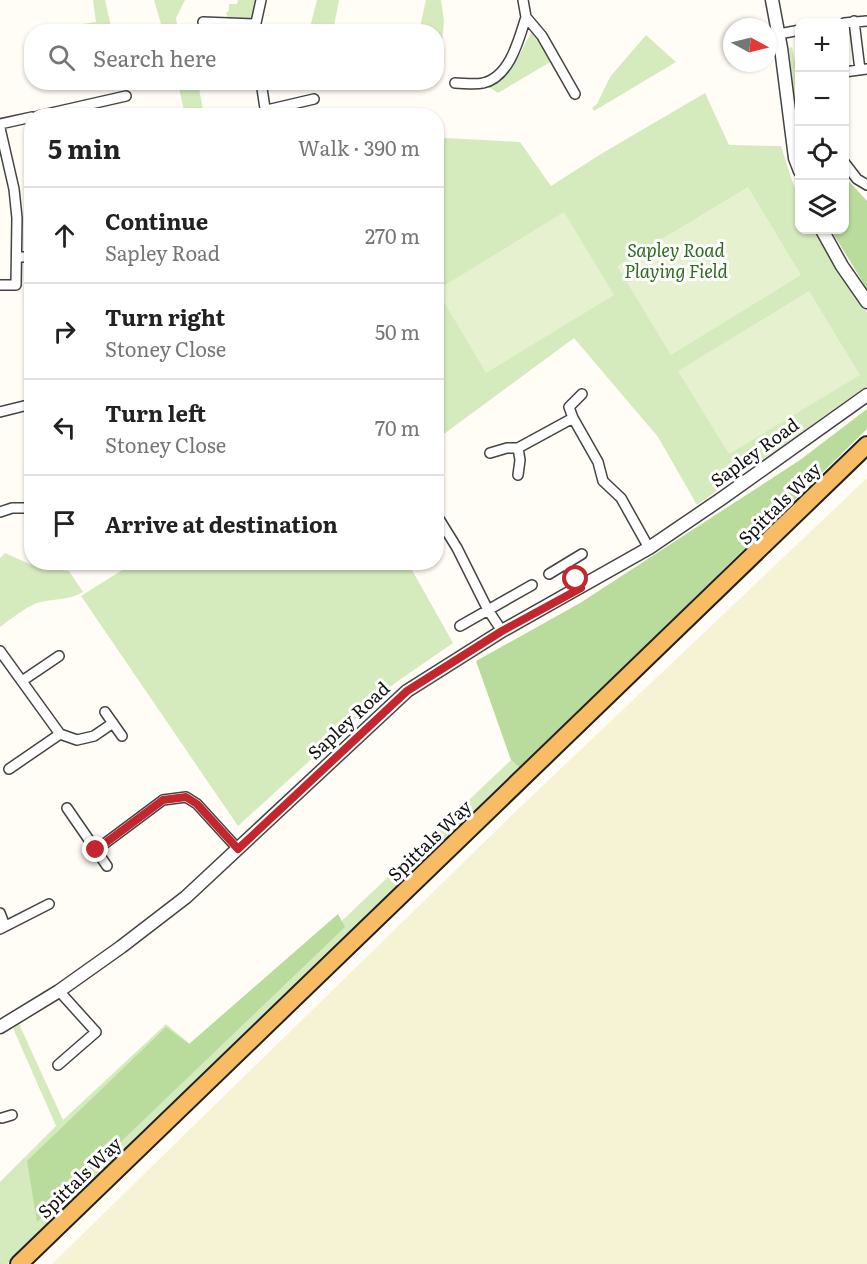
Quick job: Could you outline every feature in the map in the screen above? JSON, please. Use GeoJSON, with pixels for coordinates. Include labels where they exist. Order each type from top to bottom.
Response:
{"type":"FeatureCollection","features":[{"type":"Feature","properties":{"kind":"highway","name":"Spittals Way"},"geometry":{"type":"LineString","coordinates":[[19,1264],[867,445]]}},
{"type":"Feature","properties":{"kind":"street"},"geometry":{"type":"LineString","coordinates":[[255,24],[261,0]]}},
{"type":"Feature","properties":{"kind":"street"},"geometry":{"type":"LineString","coordinates":[[454,83],[484,83],[496,77],[511,60],[526,17],[523,0]]}},
{"type":"Feature","properties":{"kind":"street"},"geometry":{"type":"LineString","coordinates":[[772,0],[779,34],[795,158]]}},
{"type":"Feature","properties":{"kind":"street"},"geometry":{"type":"LineString","coordinates":[[526,17],[542,36],[575,94]]}},
{"type":"Feature","properties":{"kind":"street"},"geometry":{"type":"LineString","coordinates":[[863,69],[849,22],[867,21]]}},
{"type":"Feature","properties":{"kind":"street"},"geometry":{"type":"LineString","coordinates":[[203,22],[220,24]]}},
{"type":"Feature","properties":{"kind":"street"},"geometry":{"type":"LineString","coordinates":[[779,34],[795,31]]}},
{"type":"Feature","properties":{"kind":"street"},"geometry":{"type":"LineString","coordinates":[[263,90],[266,108]]}},
{"type":"Feature","properties":{"kind":"street"},"geometry":{"type":"LineString","coordinates":[[73,108],[126,96]]}},
{"type":"Feature","properties":{"kind":"street"},"geometry":{"type":"LineString","coordinates":[[284,108],[314,99]]}},
{"type":"Feature","properties":{"kind":"street"},"geometry":{"type":"LineString","coordinates":[[0,124],[24,119]]}},
{"type":"Feature","properties":{"kind":"street"},"geometry":{"type":"LineString","coordinates":[[0,285],[16,285],[17,257],[16,208],[1,134]]}},
{"type":"Feature","properties":{"kind":"street"},"geometry":{"type":"LineString","coordinates":[[849,169],[857,179],[867,184]]}},
{"type":"Feature","properties":{"kind":"street"},"geometry":{"type":"LineString","coordinates":[[824,234],[842,266],[867,302]]}},
{"type":"Feature","properties":{"kind":"street"},"geometry":{"type":"LineString","coordinates":[[17,257],[24,257]]}},
{"type":"Feature","properties":{"kind":"street"},"geometry":{"type":"LineString","coordinates":[[582,394],[569,407],[573,418],[598,462],[603,481],[621,498],[649,548]]}},
{"type":"Feature","properties":{"kind":"street","name":"Sapley Road"},"geometry":{"type":"LineString","coordinates":[[0,1027],[59,991],[186,897],[407,691],[502,631],[649,548],[867,395]]}},
{"type":"Feature","properties":{"kind":"street"},"geometry":{"type":"LineString","coordinates":[[0,412],[24,406]]}},
{"type":"Feature","properties":{"kind":"street"},"geometry":{"type":"LineString","coordinates":[[490,453],[507,448],[519,448],[573,418]]}},
{"type":"Feature","properties":{"kind":"street"},"geometry":{"type":"LineString","coordinates":[[518,475],[519,448]]}},
{"type":"Feature","properties":{"kind":"street"},"geometry":{"type":"LineString","coordinates":[[0,512],[12,508],[24,508]]}},
{"type":"Feature","properties":{"kind":"street"},"geometry":{"type":"LineString","coordinates":[[444,527],[488,610],[502,631]]}},
{"type":"Feature","properties":{"kind":"street"},"geometry":{"type":"LineString","coordinates":[[549,574],[582,554]]}},
{"type":"Feature","properties":{"kind":"street"},"geometry":{"type":"LineString","coordinates":[[566,564],[581,588]]}},
{"type":"Feature","properties":{"kind":"street"},"geometry":{"type":"LineString","coordinates":[[460,626],[532,585]]}},
{"type":"Feature","properties":{"kind":"street"},"geometry":{"type":"LineString","coordinates":[[0,651],[60,734],[76,740],[94,736],[112,723]]}},
{"type":"Feature","properties":{"kind":"street"},"geometry":{"type":"LineString","coordinates":[[22,681],[59,656]]}},
{"type":"Feature","properties":{"kind":"street"},"geometry":{"type":"LineString","coordinates":[[105,712],[122,736]]}},
{"type":"Feature","properties":{"kind":"street"},"geometry":{"type":"LineString","coordinates":[[9,769],[60,734]]}},
{"type":"Feature","properties":{"kind":"street"},"geometry":{"type":"LineString","coordinates":[[96,850],[163,800],[186,797],[197,804],[238,849]]}},
{"type":"Feature","properties":{"kind":"street"},"geometry":{"type":"LineString","coordinates":[[67,808],[107,866]]}},
{"type":"Feature","properties":{"kind":"street"},"geometry":{"type":"LineString","coordinates":[[0,913],[3,927],[49,904]]}},
{"type":"Feature","properties":{"kind":"street"},"geometry":{"type":"LineString","coordinates":[[58,1065],[96,1032],[59,991]]}},
{"type":"Feature","properties":{"kind":"street"},"geometry":{"type":"LineString","coordinates":[[1,1117],[12,1115]]}},
{"type":"Feature","properties":{"kind":"shaded area"},"geometry":{"type":"Polygon","coordinates":[[[867,478],[867,1264],[52,1264],[515,812],[867,478]]]}},
{"type":"Feature","properties":{"kind":"green space"},"geometry":{"type":"Polygon","coordinates":[[[93,0],[105,0],[110,24],[83,24],[96,22],[93,0]]]}},
{"type":"Feature","properties":{"kind":"green space"},"geometry":{"type":"Polygon","coordinates":[[[154,0],[185,0],[176,18],[177,24],[161,24],[154,0]]]}},
{"type":"Feature","properties":{"kind":"green space"},"geometry":{"type":"Polygon","coordinates":[[[238,0],[257,0],[254,14],[250,19],[228,19],[226,13],[229,11],[229,4],[237,4],[238,0]]]}},
{"type":"Feature","properties":{"kind":"green space"},"geometry":{"type":"Polygon","coordinates":[[[317,0],[339,0],[334,24],[311,24],[317,0]]]}},
{"type":"Feature","properties":{"kind":"green space"},"geometry":{"type":"Polygon","coordinates":[[[426,0],[441,0],[444,24],[421,24],[426,0]]]}},
{"type":"Feature","properties":{"kind":"green space"},"geometry":{"type":"Polygon","coordinates":[[[532,31],[552,61],[498,93],[489,87],[515,63],[532,31]]]}},
{"type":"Feature","properties":{"kind":"green space"},"geometry":{"type":"Polygon","coordinates":[[[646,35],[676,62],[594,111],[592,108],[597,104],[610,77],[646,35]]]}},
{"type":"Feature","properties":{"kind":"green space"},"geometry":{"type":"Polygon","coordinates":[[[792,47],[795,62],[795,100],[789,48],[792,47]]]}},
{"type":"Feature","properties":{"kind":"green space"},"geometry":{"type":"Polygon","coordinates":[[[180,90],[199,90],[203,108],[183,108],[180,90]]]}},
{"type":"Feature","properties":{"kind":"green space","name":"Sapley Road Playing Field"},"geometry":{"type":"Polygon","coordinates":[[[705,93],[729,145],[781,146],[795,190],[795,234],[816,234],[830,259],[867,312],[867,386],[697,505],[658,437],[574,338],[444,434],[444,139],[520,142],[551,186],[705,93]]]}},
{"type":"Feature","properties":{"kind":"green space"},"geometry":{"type":"Polygon","coordinates":[[[849,181],[867,201],[867,289],[833,234],[849,234],[849,181]]]}},
{"type":"Feature","properties":{"kind":"green space"},"geometry":{"type":"Polygon","coordinates":[[[748,187],[801,275],[671,355],[617,266],[748,187]]]}},
{"type":"Feature","properties":{"kind":"green space"},"geometry":{"type":"Polygon","coordinates":[[[564,212],[614,295],[486,373],[444,302],[444,286],[564,212]]]}},
{"type":"Feature","properties":{"kind":"green space"},"geometry":{"type":"Polygon","coordinates":[[[809,291],[860,375],[729,454],[678,371],[809,291]]]}},
{"type":"Feature","properties":{"kind":"green space"},"geometry":{"type":"Polygon","coordinates":[[[867,409],[867,429],[520,768],[511,760],[476,661],[580,603],[800,460],[867,409]]]}},
{"type":"Feature","properties":{"kind":"green space"},"geometry":{"type":"Polygon","coordinates":[[[5,553],[24,562],[24,570],[69,571],[83,592],[72,597],[37,603],[0,627],[0,558],[5,553]]]}},
{"type":"Feature","properties":{"kind":"green space"},"geometry":{"type":"Polygon","coordinates":[[[122,570],[412,570],[453,643],[395,683],[238,826],[81,596],[122,570]]]}},
{"type":"Feature","properties":{"kind":"green space"},"geometry":{"type":"Polygon","coordinates":[[[511,760],[520,768],[7,1264],[0,1264],[0,1182],[56,1126],[13,1028],[19,1024],[63,1120],[166,1024],[202,1054],[511,760]]]}},
{"type":"Feature","properties":{"kind":"green space"},"geometry":{"type":"Polygon","coordinates":[[[338,914],[345,927],[37,1222],[27,1161],[166,1027],[189,1044],[338,914]]]}},
{"type":"Feature","properties":{"kind":"route"},"geometry":{"type":"LineString","coordinates":[[96,850],[163,800],[186,797],[197,804],[238,849],[407,691],[502,631],[581,588],[576,579]]}}]}
